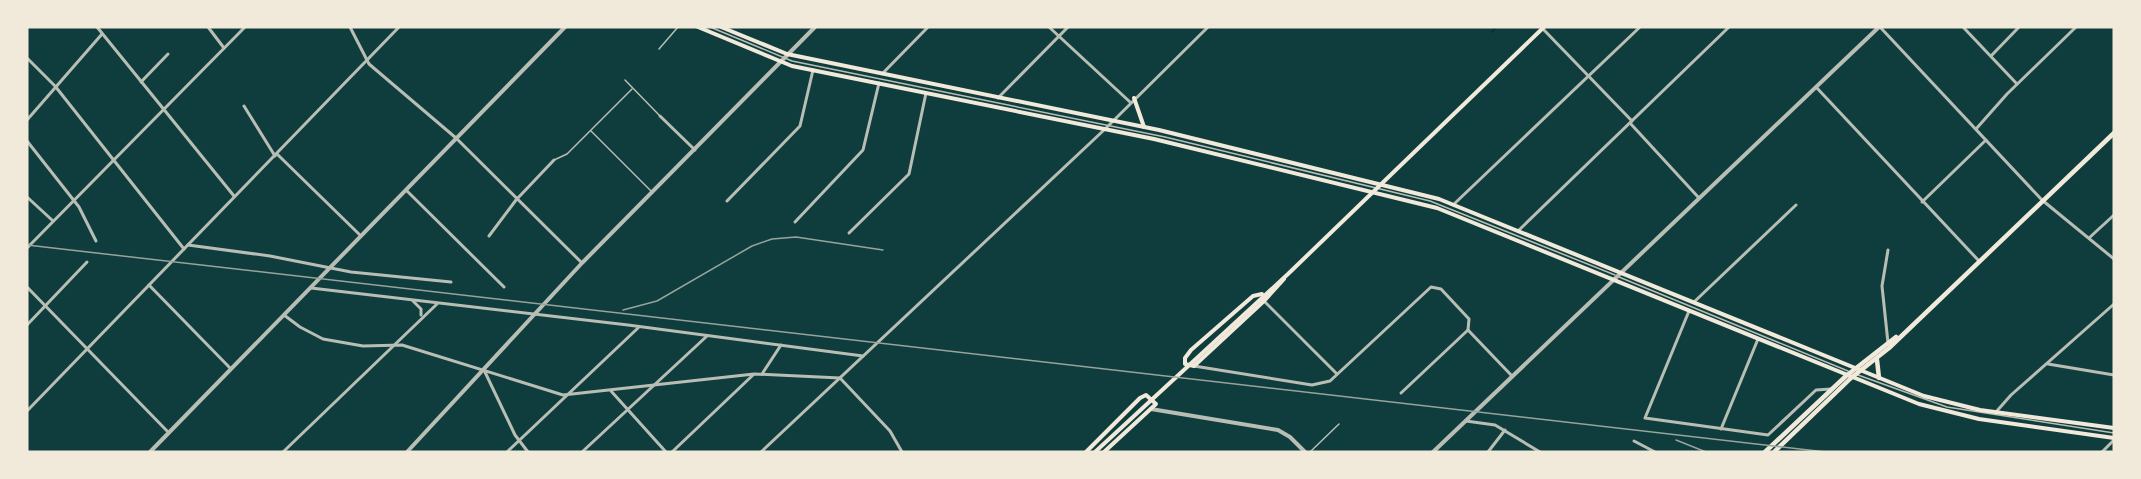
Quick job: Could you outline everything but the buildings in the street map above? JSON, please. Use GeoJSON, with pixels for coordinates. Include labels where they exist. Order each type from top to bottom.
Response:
{"type":"FeatureCollection","features":[{"type":"Feature","properties":{"kind":"main road"},"geometry":{"type":"LineString","coordinates":[[698,27],[781,60],[813,70],[1174,144],[1450,213],[1618,277],[1694,302],[1918,404],[1964,416],[2114,439]]}},
{"type":"Feature","properties":{"kind":"main road"},"geometry":{"type":"LineString","coordinates":[[721,27],[787,54],[1145,128],[1380,183],[1453,205],[1518,231],[1689,311],[1853,373],[1879,378],[1941,401],[1996,412],[2114,428]]}},
{"type":"Feature","properties":{"kind":"main road"},"geometry":{"type":"LineString","coordinates":[[1264,293],[1253,296],[1191,350],[1184,360],[1187,365],[1194,366],[1264,301],[1288,274],[1380,183],[1544,28]]}},
{"type":"Feature","properties":{"kind":"main road"},"geometry":{"type":"LineString","coordinates":[[1132,100],[1145,128]]}},
{"type":"Feature","properties":{"kind":"main road"},"geometry":{"type":"LineString","coordinates":[[1774,452],[1853,373],[1877,359],[2114,133]]}},
{"type":"Feature","properties":{"kind":"main road"},"geometry":{"type":"LineString","coordinates":[[1095,452],[1203,349],[1288,274]]}},
{"type":"Feature","properties":{"kind":"main road"},"geometry":{"type":"LineString","coordinates":[[1765,452],[1831,389],[1913,324]]}},
{"type":"Feature","properties":{"kind":"main road"},"geometry":{"type":"LineString","coordinates":[[1877,359],[1879,378]]}},
{"type":"Feature","properties":{"kind":"main road"},"geometry":{"type":"LineString","coordinates":[[1086,452],[1140,398],[1148,396],[1156,404],[1104,452]]}},
{"type":"Feature","properties":{"kind":"street"},"geometry":{"type":"LineString","coordinates":[[97,27],[234,196]]}},
{"type":"Feature","properties":{"kind":"street"},"geometry":{"type":"LineString","coordinates":[[208,27],[224,48]]}},
{"type":"Feature","properties":{"kind":"street"},"geometry":{"type":"LineString","coordinates":[[27,248],[52,220],[245,27]]}},
{"type":"Feature","properties":{"kind":"street"},"geometry":{"type":"LineString","coordinates":[[350,27],[366,60],[456,138],[582,263]]}},
{"type":"Feature","properties":{"kind":"street"},"geometry":{"type":"LineString","coordinates":[[27,411],[399,27]]}},
{"type":"Feature","properties":{"kind":"street"},"geometry":{"type":"LineString","coordinates":[[150,452],[565,27]]}},
{"type":"Feature","properties":{"kind":"street"},"geometry":{"type":"LineString","coordinates":[[407,452],[582,263],[815,27]]}},
{"type":"Feature","properties":{"kind":"street"},"geometry":{"type":"LineString","coordinates":[[882,75],[928,27]]}},
{"type":"Feature","properties":{"kind":"street"},"geometry":{"type":"LineString","coordinates":[[1049,27],[1132,100]]}},
{"type":"Feature","properties":{"kind":"street"},"geometry":{"type":"LineString","coordinates":[[997,98],[1068,27]]}},
{"type":"Feature","properties":{"kind":"street"},"geometry":{"type":"LineString","coordinates":[[761,452],[1104,130],[1208,27]]}},
{"type":"Feature","properties":{"kind":"street"},"geometry":{"type":"LineString","coordinates":[[1453,205],[1640,27]]}},
{"type":"Feature","properties":{"kind":"street"},"geometry":{"type":"LineString","coordinates":[[1518,231],[1729,27]]}},
{"type":"Feature","properties":{"kind":"street"},"geometry":{"type":"LineString","coordinates":[[1433,452],[1880,27],[2042,200],[2114,259]]}},
{"type":"Feature","properties":{"kind":"street"},"geometry":{"type":"LineString","coordinates":[[1963,27],[2017,84]]}},
{"type":"Feature","properties":{"kind":"street"},"geometry":{"type":"LineString","coordinates":[[1991,56],[2019,27]]}},
{"type":"Feature","properties":{"kind":"street"},"geometry":{"type":"LineString","coordinates":[[1976,129],[2017,84],[2076,27]]}},
{"type":"Feature","properties":{"kind":"street"},"geometry":{"type":"LineString","coordinates":[[1544,28],[1699,198]]}},
{"type":"Feature","properties":{"kind":"street"},"geometry":{"type":"LineString","coordinates":[[27,120],[102,34]]}},
{"type":"Feature","properties":{"kind":"street"},"geometry":{"type":"LineString","coordinates":[[141,82],[168,54]]}},
{"type":"Feature","properties":{"kind":"street"},"geometry":{"type":"LineString","coordinates":[[27,58],[56,86],[184,249]]}},
{"type":"Feature","properties":{"kind":"street"},"geometry":{"type":"LineString","coordinates":[[728,201],[803,122],[813,70]]}},
{"type":"Feature","properties":{"kind":"street"},"geometry":{"type":"LineString","coordinates":[[795,222],[862,150],[879,83]]}},
{"type":"Feature","properties":{"kind":"street"},"geometry":{"type":"LineString","coordinates":[[1816,87],[1979,261]]}},
{"type":"Feature","properties":{"kind":"street"},"geometry":{"type":"LineString","coordinates":[[849,233],[909,174],[926,93]]}},
{"type":"Feature","properties":{"kind":"street"},"geometry":{"type":"LineString","coordinates":[[244,106],[276,155],[361,236]]}},
{"type":"Feature","properties":{"kind":"street"},"geometry":{"type":"LineString","coordinates":[[660,117],[694,150]]}},
{"type":"Feature","properties":{"kind":"street"},"geometry":{"type":"LineString","coordinates":[[1922,202],[1986,140]]}},
{"type":"Feature","properties":{"kind":"street"},"geometry":{"type":"LineString","coordinates":[[27,141],[73,200],[96,241]]}},
{"type":"Feature","properties":{"kind":"street"},"geometry":{"type":"LineString","coordinates":[[489,236],[516,200],[554,160]]}},
{"type":"Feature","properties":{"kind":"street"},"geometry":{"type":"LineString","coordinates":[[406,190],[504,287]]}},
{"type":"Feature","properties":{"kind":"street"},"geometry":{"type":"LineString","coordinates":[[27,197],[52,220]]}},
{"type":"Feature","properties":{"kind":"street"},"geometry":{"type":"LineString","coordinates":[[1694,302],[1796,205]]}},
{"type":"Feature","properties":{"kind":"street"},"geometry":{"type":"LineString","coordinates":[[2089,239],[2114,215]]}},
{"type":"Feature","properties":{"kind":"street"},"geometry":{"type":"LineString","coordinates":[[188,244],[270,256],[329,268],[451,282]]}},
{"type":"Feature","properties":{"kind":"street"},"geometry":{"type":"LineString","coordinates":[[1888,250],[1882,286],[1888,345]]}},
{"type":"Feature","properties":{"kind":"street"},"geometry":{"type":"LineString","coordinates":[[27,325],[87,262]]}},
{"type":"Feature","properties":{"kind":"street"},"geometry":{"type":"LineString","coordinates":[[149,285],[231,369]]}},
{"type":"Feature","properties":{"kind":"street"},"geometry":{"type":"LineString","coordinates":[[27,287],[169,433]]}},
{"type":"Feature","properties":{"kind":"street"},"geometry":{"type":"LineString","coordinates":[[1194,366],[1319,385],[1337,374],[1429,287],[1441,289],[1469,319],[1468,330],[1401,393]]}},
{"type":"Feature","properties":{"kind":"street"},"geometry":{"type":"LineString","coordinates":[[311,288],[863,356]]}},
{"type":"Feature","properties":{"kind":"street"},"geometry":{"type":"LineString","coordinates":[[412,300],[421,309],[422,316]]}},
{"type":"Feature","properties":{"kind":"street"},"geometry":{"type":"LineString","coordinates":[[1264,301],[1337,374]]}},
{"type":"Feature","properties":{"kind":"street"},"geometry":{"type":"LineString","coordinates":[[283,452],[438,303]]}},
{"type":"Feature","properties":{"kind":"street"},"geometry":{"type":"LineString","coordinates":[[1996,412],[1998,406],[2114,304]]}},
{"type":"Feature","properties":{"kind":"street"},"geometry":{"type":"LineString","coordinates":[[1689,311],[1645,418],[1764,435],[1777,429],[1816,390],[1831,389]]}},
{"type":"Feature","properties":{"kind":"street"},"geometry":{"type":"LineString","coordinates":[[284,315],[300,327],[333,342],[363,346],[402,345],[554,393],[610,391],[754,374],[840,378],[891,431],[902,452]]}},
{"type":"Feature","properties":{"kind":"street"},"geometry":{"type":"LineString","coordinates":[[507,452],[638,328]]}},
{"type":"Feature","properties":{"kind":"street"},"geometry":{"type":"LineString","coordinates":[[1468,330],[1512,376]]}},
{"type":"Feature","properties":{"kind":"street"},"geometry":{"type":"LineString","coordinates":[[582,452],[707,336]]}},
{"type":"Feature","properties":{"kind":"street"},"geometry":{"type":"LineString","coordinates":[[1721,429],[1758,339]]}},
{"type":"Feature","properties":{"kind":"street"},"geometry":{"type":"LineString","coordinates":[[769,343],[774,354]]}},
{"type":"Feature","properties":{"kind":"street"},"geometry":{"type":"LineString","coordinates":[[762,374],[782,345]]}},
{"type":"Feature","properties":{"kind":"street"},"geometry":{"type":"LineString","coordinates":[[2046,364],[2114,375]]}},
{"type":"Feature","properties":{"kind":"street"},"geometry":{"type":"LineString","coordinates":[[484,370],[518,442],[528,452]]}},
{"type":"Feature","properties":{"kind":"street"},"geometry":{"type":"LineString","coordinates":[[672,452],[754,374]]}},
{"type":"Feature","properties":{"kind":"street"},"geometry":{"type":"LineString","coordinates":[[610,391],[666,452]]}},
{"type":"Feature","properties":{"kind":"street"},"geometry":{"type":"LineString","coordinates":[[1156,404],[1162,410]]}},
{"type":"Feature","properties":{"kind":"street"},"geometry":{"type":"LineString","coordinates":[[1151,409],[1278,430],[1290,437],[1305,452]]}},
{"type":"Feature","properties":{"kind":"street"},"geometry":{"type":"LineString","coordinates":[[1466,421],[1494,424],[1540,452]]}},
{"type":"Feature","properties":{"kind":"street"},"geometry":{"type":"LineString","coordinates":[[1488,452],[1505,430]]}},
{"type":"Feature","properties":{"kind":"street"},"geometry":{"type":"LineString","coordinates":[[2102,452],[2114,439]]}},
{"type":"Feature","properties":{"kind":"street"},"geometry":{"type":"LineString","coordinates":[[1634,441],[1655,452]]}},
{"type":"Feature","properties":{"kind":"lane"},"geometry":{"type":"LineString","coordinates":[[659,49],[678,27]]}},
{"type":"Feature","properties":{"kind":"lane"},"geometry":{"type":"LineString","coordinates":[[710,27],[781,60],[1108,125],[1376,188],[1451,209],[1853,373],[1947,407],[2114,433]]}},
{"type":"Feature","properties":{"kind":"lane"},"geometry":{"type":"LineString","coordinates":[[625,80],[660,117]]}},
{"type":"Feature","properties":{"kind":"lane"},"geometry":{"type":"LineString","coordinates":[[554,160],[567,154],[632,89]]}},
{"type":"Feature","properties":{"kind":"lane"},"geometry":{"type":"LineString","coordinates":[[590,130],[652,192]]}},
{"type":"Feature","properties":{"kind":"lane"},"geometry":{"type":"LineString","coordinates":[[1310,452],[1339,424]]}},
{"type":"Feature","properties":{"kind":"waterway"},"geometry":{"type":"LineString","coordinates":[[1492,32],[1496,27]]}},
{"type":"Feature","properties":{"kind":"railway"},"geometry":{"type":"LineString","coordinates":[[623,310],[657,301],[752,246],[772,239],[796,237],[883,250]]}},
{"type":"Feature","properties":{"kind":"railway"},"geometry":{"type":"LineString","coordinates":[[27,245],[1826,452]]}},
{"type":"Feature","properties":{"kind":"railway"},"geometry":{"type":"LineString","coordinates":[[1676,440],[1706,452]]}}]}
